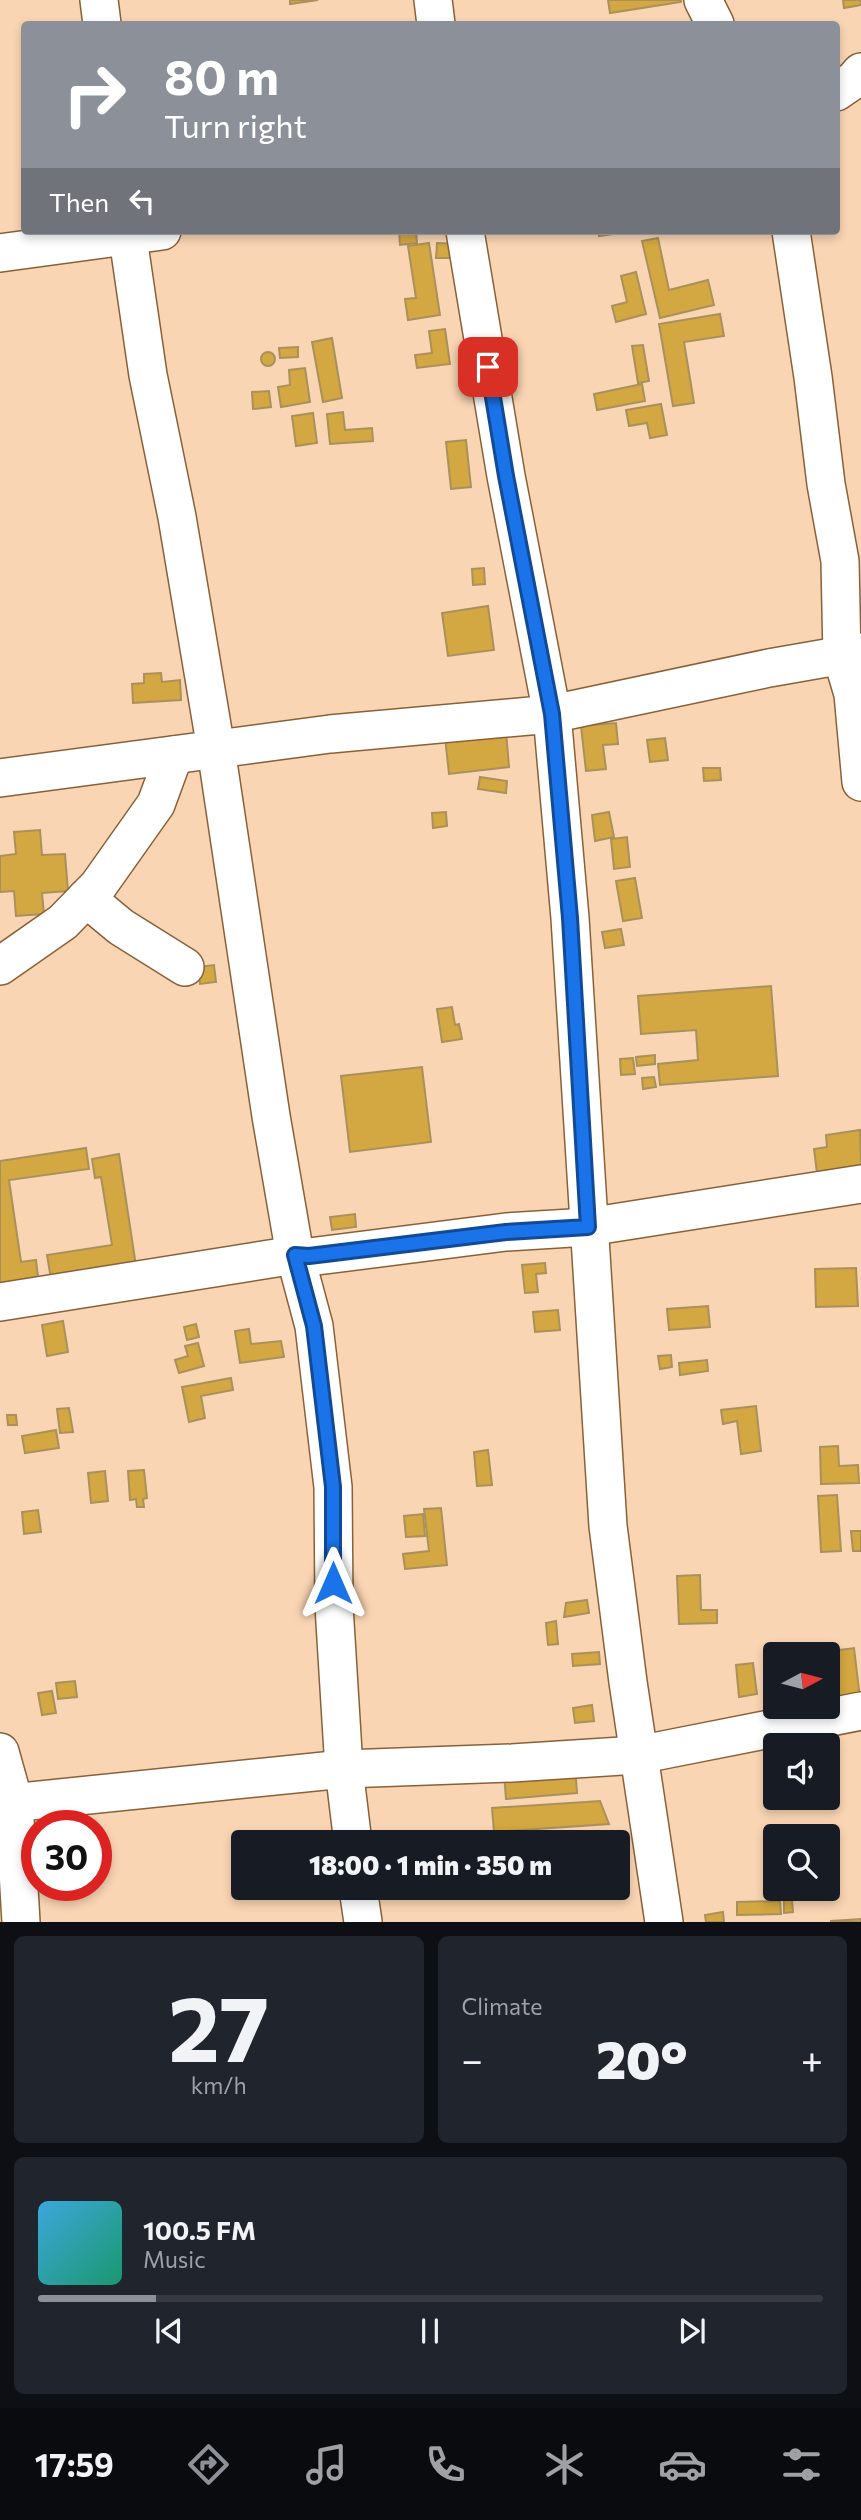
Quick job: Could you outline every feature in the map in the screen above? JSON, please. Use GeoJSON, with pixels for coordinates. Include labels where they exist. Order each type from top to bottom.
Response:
{"type":"FeatureCollection","features":[{"type":"Feature","properties":{"kind":"street"},"geometry":{"type":"LineString","coordinates":[[99,0],[102,21]]}},
{"type":"Feature","properties":{"kind":"street"},"geometry":{"type":"LineString","coordinates":[[433,0],[436,21]]}},
{"type":"Feature","properties":{"kind":"street"},"geometry":{"type":"LineString","coordinates":[[703,0],[714,21]]}},
{"type":"Feature","properties":{"kind":"street"},"geometry":{"type":"LineString","coordinates":[[840,89],[861,72]]}},
{"type":"Feature","properties":{"kind":"street"},"geometry":{"type":"LineString","coordinates":[[0,253],[125,235]]}},
{"type":"Feature","properties":{"kind":"street"},"geometry":{"type":"LineString","coordinates":[[139,235],[148,375],[177,517],[216,749],[271,1116],[295,1255],[314,1326],[333,1487],[334,1606],[344,1769],[351,1830]]}},
{"type":"Feature","properties":{"kind":"street"},"geometry":{"type":"LineString","coordinates":[[466,235],[506,476],[552,714],[570,918],[608,1526],[638,1755],[664,1922]]}},
{"type":"Feature","properties":{"kind":"street"},"geometry":{"type":"LineString","coordinates":[[792,235],[826,484],[840,561],[861,782]]}},
{"type":"Feature","properties":{"kind":"street"},"geometry":{"type":"LineString","coordinates":[[0,779],[330,734],[552,714],[769,668],[851,655]]}},
{"type":"Feature","properties":{"kind":"street"},"geometry":{"type":"LineString","coordinates":[[0,966],[63,922],[98,886],[156,804],[174,755]]}},
{"type":"Feature","properties":{"kind":"street"},"geometry":{"type":"LineString","coordinates":[[86,898],[121,927],[185,967]]}},
{"type":"Feature","properties":{"kind":"street"},"geometry":{"type":"LineString","coordinates":[[0,1302],[295,1255],[309,1256],[506,1232],[588,1227],[861,1184]]}},
{"type":"Feature","properties":{"kind":"street"},"geometry":{"type":"LineString","coordinates":[[7,1803],[344,1769],[499,1764],[638,1755],[861,1711]]}},
{"type":"Feature","properties":{"kind":"street"},"geometry":{"type":"LineString","coordinates":[[0,1752],[21,1922]]}},
{"type":"Feature","properties":{"kind":"street"},"geometry":{"type":"LineString","coordinates":[[360,1900],[363,1922]]}},
{"type":"Feature","properties":{"kind":"building"},"geometry":{"type":"Polygon","coordinates":[[[290,0],[318,0],[290,4],[290,0]]]}},
{"type":"Feature","properties":{"kind":"building"},"geometry":{"type":"Polygon","coordinates":[[[608,0],[681,0],[681,2],[610,13],[608,0]]]}},
{"type":"Feature","properties":{"kind":"building"},"geometry":{"type":"Polygon","coordinates":[[[843,0],[861,0],[861,5],[844,8],[843,0]]]}},
{"type":"Feature","properties":{"kind":"building"},"geometry":{"type":"Polygon","coordinates":[[[399,235],[416,235],[417,243],[400,245],[399,235]]]}},
{"type":"Feature","properties":{"kind":"building"},"geometry":{"type":"Polygon","coordinates":[[[658,238],[669,290],[708,280],[714,305],[660,318],[642,241],[658,238]]]}},
{"type":"Feature","properties":{"kind":"building"},"geometry":{"type":"Polygon","coordinates":[[[429,243],[440,315],[408,320],[405,299],[416,298],[408,246],[429,243]]]}},
{"type":"Feature","properties":{"kind":"building"},"geometry":{"type":"Polygon","coordinates":[[[437,243],[462,244],[462,258],[436,258],[437,243]]]}},
{"type":"Feature","properties":{"kind":"building"},"geometry":{"type":"Polygon","coordinates":[[[636,272],[646,314],[616,322],[612,306],[627,302],[621,276],[636,272]]]}},
{"type":"Feature","properties":{"kind":"building"},"geometry":{"type":"Polygon","coordinates":[[[720,314],[724,336],[684,342],[694,403],[673,406],[659,324],[720,314]]]}},
{"type":"Feature","properties":{"kind":"building"},"geometry":{"type":"Polygon","coordinates":[[[445,329],[450,364],[417,368],[415,355],[432,353],[429,331],[445,329]]]}},
{"type":"Feature","properties":{"kind":"building"},"geometry":{"type":"Polygon","coordinates":[[[332,338],[342,398],[323,402],[312,342],[332,338]]]}},
{"type":"Feature","properties":{"kind":"building"},"geometry":{"type":"Polygon","coordinates":[[[643,345],[649,381],[638,383],[632,346],[643,345]]]}},
{"type":"Feature","properties":{"kind":"building"},"geometry":{"type":"Polygon","coordinates":[[[298,347],[298,357],[280,358],[279,348],[298,347]]]}},
{"type":"Feature","properties":{"kind":"building"},"geometry":{"type":"Polygon","coordinates":[[[268,352],[273,354],[273,364],[268,366],[263,364],[261,359],[263,354],[268,352]]]}},
{"type":"Feature","properties":{"kind":"building"},"geometry":{"type":"Polygon","coordinates":[[[305,368],[310,402],[281,407],[278,387],[290,385],[289,370],[305,368]]]}},
{"type":"Feature","properties":{"kind":"building"},"geometry":{"type":"Polygon","coordinates":[[[642,384],[645,401],[597,410],[594,394],[642,384]]]}},
{"type":"Feature","properties":{"kind":"building"},"geometry":{"type":"Polygon","coordinates":[[[269,391],[271,407],[253,409],[252,392],[269,391]]]}},
{"type":"Feature","properties":{"kind":"building"},"geometry":{"type":"Polygon","coordinates":[[[661,404],[667,435],[650,438],[647,423],[629,426],[626,410],[661,404]]]}},
{"type":"Feature","properties":{"kind":"building"},"geometry":{"type":"Polygon","coordinates":[[[343,412],[345,430],[372,428],[373,441],[330,444],[327,414],[343,412]]]}},
{"type":"Feature","properties":{"kind":"building"},"geometry":{"type":"Polygon","coordinates":[[[313,413],[317,443],[296,446],[292,416],[313,413]]]}},
{"type":"Feature","properties":{"kind":"building"},"geometry":{"type":"Polygon","coordinates":[[[466,440],[471,487],[451,489],[446,442],[466,440]]]}},
{"type":"Feature","properties":{"kind":"building"},"geometry":{"type":"Polygon","coordinates":[[[484,568],[485,584],[473,585],[472,569],[484,568]]]}},
{"type":"Feature","properties":{"kind":"building"},"geometry":{"type":"Polygon","coordinates":[[[488,606],[494,650],[448,656],[442,613],[488,606]]]}},
{"type":"Feature","properties":{"kind":"building"},"geometry":{"type":"Polygon","coordinates":[[[161,673],[162,682],[180,680],[181,700],[133,703],[132,684],[144,683],[144,674],[161,673]]]}},
{"type":"Feature","properties":{"kind":"building"},"geometry":{"type":"Polygon","coordinates":[[[616,723],[618,744],[603,745],[606,769],[586,771],[581,726],[616,723]]]}},
{"type":"Feature","properties":{"kind":"building"},"geometry":{"type":"Polygon","coordinates":[[[506,731],[509,767],[449,774],[445,737],[506,731]]]}},
{"type":"Feature","properties":{"kind":"building"},"geometry":{"type":"Polygon","coordinates":[[[665,738],[668,760],[650,762],[647,740],[665,738]]]}},
{"type":"Feature","properties":{"kind":"building"},"geometry":{"type":"Polygon","coordinates":[[[703,768],[720,768],[721,780],[704,781],[703,768]]]}},
{"type":"Feature","properties":{"kind":"building"},"geometry":{"type":"Polygon","coordinates":[[[480,777],[507,781],[506,793],[478,789],[480,777]]]}},
{"type":"Feature","properties":{"kind":"building"},"geometry":{"type":"Polygon","coordinates":[[[446,812],[447,826],[433,828],[432,813],[446,812]]]}},
{"type":"Feature","properties":{"kind":"building"},"geometry":{"type":"Polygon","coordinates":[[[609,812],[614,837],[595,841],[592,815],[609,812]]]}},
{"type":"Feature","properties":{"kind":"building"},"geometry":{"type":"Polygon","coordinates":[[[40,830],[42,855],[65,854],[68,891],[42,893],[44,914],[16,916],[14,891],[0,892],[0,856],[16,854],[14,832],[40,830]]]}},
{"type":"Feature","properties":{"kind":"building"},"geometry":{"type":"Polygon","coordinates":[[[627,837],[630,867],[614,869],[611,839],[627,837]]]}},
{"type":"Feature","properties":{"kind":"building"},"geometry":{"type":"Polygon","coordinates":[[[635,878],[642,918],[623,921],[616,881],[635,878]]]}},
{"type":"Feature","properties":{"kind":"building"},"geometry":{"type":"Polygon","coordinates":[[[621,929],[624,945],[605,948],[602,932],[621,929]]]}},
{"type":"Feature","properties":{"kind":"building"},"geometry":{"type":"Polygon","coordinates":[[[214,965],[216,982],[200,984],[198,967],[214,965]]]}},
{"type":"Feature","properties":{"kind":"building"},"geometry":{"type":"Polygon","coordinates":[[[771,986],[778,1076],[660,1085],[658,1064],[698,1060],[696,1030],[641,1034],[638,996],[771,986]]]}},
{"type":"Feature","properties":{"kind":"building"},"geometry":{"type":"Polygon","coordinates":[[[452,1007],[455,1025],[459,1024],[462,1039],[442,1042],[437,1009],[452,1007]]]}},
{"type":"Feature","properties":{"kind":"building"},"geometry":{"type":"Polygon","coordinates":[[[655,1055],[655,1064],[637,1066],[636,1057],[655,1055]]]}},
{"type":"Feature","properties":{"kind":"building"},"geometry":{"type":"Polygon","coordinates":[[[633,1058],[635,1074],[621,1075],[620,1059],[633,1058]]]}},
{"type":"Feature","properties":{"kind":"building"},"geometry":{"type":"Polygon","coordinates":[[[422,1067],[431,1142],[350,1152],[341,1076],[422,1067]]]}},
{"type":"Feature","properties":{"kind":"building"},"geometry":{"type":"Polygon","coordinates":[[[654,1077],[656,1087],[643,1089],[642,1078],[654,1077]]]}},
{"type":"Feature","properties":{"kind":"building"},"geometry":{"type":"Polygon","coordinates":[[[860,1130],[861,1167],[817,1173],[814,1149],[827,1147],[826,1135],[860,1130]]]}},
{"type":"Feature","properties":{"kind":"building"},"geometry":{"type":"Polygon","coordinates":[[[86,1148],[89,1169],[9,1180],[21,1262],[36,1260],[38,1277],[0,1283],[0,1161],[86,1148]]]}},
{"type":"Feature","properties":{"kind":"building"},"geometry":{"type":"Polygon","coordinates":[[[119,1154],[136,1266],[51,1279],[47,1255],[112,1245],[101,1177],[95,1178],[92,1159],[119,1154]]]}},
{"type":"Feature","properties":{"kind":"building"},"geometry":{"type":"Polygon","coordinates":[[[355,1214],[356,1227],[332,1230],[330,1217],[355,1214]]]}},
{"type":"Feature","properties":{"kind":"building"},"geometry":{"type":"Polygon","coordinates":[[[545,1263],[546,1273],[536,1274],[538,1292],[525,1293],[522,1265],[545,1263]]]}},
{"type":"Feature","properties":{"kind":"building"},"geometry":{"type":"Polygon","coordinates":[[[856,1268],[858,1306],[816,1307],[815,1269],[856,1268]]]}},
{"type":"Feature","properties":{"kind":"building"},"geometry":{"type":"Polygon","coordinates":[[[708,1306],[710,1327],[669,1330],[667,1309],[708,1306]]]}},
{"type":"Feature","properties":{"kind":"building"},"geometry":{"type":"Polygon","coordinates":[[[558,1310],[560,1330],[535,1332],[533,1312],[558,1310]]]}},
{"type":"Feature","properties":{"kind":"building"},"geometry":{"type":"Polygon","coordinates":[[[63,1321],[68,1352],[47,1356],[42,1325],[63,1321]]]}},
{"type":"Feature","properties":{"kind":"building"},"geometry":{"type":"Polygon","coordinates":[[[196,1324],[199,1337],[187,1340],[184,1327],[196,1324]]]}},
{"type":"Feature","properties":{"kind":"building"},"geometry":{"type":"Polygon","coordinates":[[[249,1329],[251,1344],[281,1341],[284,1357],[240,1363],[235,1331],[249,1329]]]}},
{"type":"Feature","properties":{"kind":"building"},"geometry":{"type":"Polygon","coordinates":[[[198,1343],[204,1366],[179,1373],[175,1360],[188,1356],[185,1346],[198,1343]]]}},
{"type":"Feature","properties":{"kind":"building"},"geometry":{"type":"Polygon","coordinates":[[[671,1355],[672,1367],[660,1369],[658,1356],[671,1355]]]}},
{"type":"Feature","properties":{"kind":"building"},"geometry":{"type":"Polygon","coordinates":[[[707,1360],[708,1371],[680,1375],[679,1363],[707,1360]]]}},
{"type":"Feature","properties":{"kind":"building"},"geometry":{"type":"Polygon","coordinates":[[[231,1378],[233,1390],[201,1396],[205,1418],[189,1422],[182,1387],[231,1378]]]}},
{"type":"Feature","properties":{"kind":"building"},"geometry":{"type":"Polygon","coordinates":[[[756,1406],[761,1451],[741,1454],[737,1421],[723,1424],[721,1410],[756,1406]]]}},
{"type":"Feature","properties":{"kind":"building"},"geometry":{"type":"Polygon","coordinates":[[[69,1408],[73,1432],[60,1433],[57,1409],[69,1408]]]}},
{"type":"Feature","properties":{"kind":"building"},"geometry":{"type":"Polygon","coordinates":[[[7,1415],[16,1415],[17,1425],[8,1425],[7,1415]]]}},
{"type":"Feature","properties":{"kind":"building"},"geometry":{"type":"Polygon","coordinates":[[[56,1430],[59,1448],[25,1453],[22,1436],[56,1430]]]}},
{"type":"Feature","properties":{"kind":"building"},"geometry":{"type":"Polygon","coordinates":[[[838,1446],[839,1466],[858,1465],[859,1483],[821,1484],[820,1447],[838,1446]]]}},
{"type":"Feature","properties":{"kind":"building"},"geometry":{"type":"Polygon","coordinates":[[[488,1450],[492,1485],[477,1486],[474,1452],[488,1450]]]}},
{"type":"Feature","properties":{"kind":"building"},"geometry":{"type":"Polygon","coordinates":[[[144,1470],[147,1498],[143,1499],[144,1507],[137,1507],[136,1499],[130,1500],[128,1471],[144,1470]]]}},
{"type":"Feature","properties":{"kind":"building"},"geometry":{"type":"Polygon","coordinates":[[[105,1471],[108,1501],[91,1503],[88,1473],[105,1471]]]}},
{"type":"Feature","properties":{"kind":"building"},"geometry":{"type":"Polygon","coordinates":[[[837,1495],[841,1551],[821,1552],[818,1496],[837,1495]]]}},
{"type":"Feature","properties":{"kind":"building"},"geometry":{"type":"Polygon","coordinates":[[[441,1508],[447,1565],[405,1569],[403,1554],[429,1551],[424,1509],[441,1508]]]}},
{"type":"Feature","properties":{"kind":"building"},"geometry":{"type":"Polygon","coordinates":[[[38,1510],[41,1532],[24,1534],[22,1512],[38,1510]]]}},
{"type":"Feature","properties":{"kind":"building"},"geometry":{"type":"Polygon","coordinates":[[[423,1514],[425,1536],[406,1537],[404,1516],[423,1514]]]}},
{"type":"Feature","properties":{"kind":"building"},"geometry":{"type":"Polygon","coordinates":[[[851,1531],[861,1531],[861,1551],[853,1551],[851,1531]]]}},
{"type":"Feature","properties":{"kind":"building"},"geometry":{"type":"Polygon","coordinates":[[[700,1575],[701,1610],[717,1610],[717,1623],[679,1624],[677,1576],[700,1575]]]}},
{"type":"Feature","properties":{"kind":"building"},"geometry":{"type":"Polygon","coordinates":[[[587,1600],[589,1613],[564,1617],[566,1603],[587,1600]]]}},
{"type":"Feature","properties":{"kind":"building"},"geometry":{"type":"Polygon","coordinates":[[[556,1621],[558,1644],[548,1645],[546,1623],[556,1621]]]}},
{"type":"Feature","properties":{"kind":"building"},"geometry":{"type":"Polygon","coordinates":[[[854,1648],[860,1698],[840,1701],[840,1650],[854,1648]]]}},
{"type":"Feature","properties":{"kind":"building"},"geometry":{"type":"Polygon","coordinates":[[[599,1652],[600,1664],[573,1666],[572,1654],[599,1652]]]}},
{"type":"Feature","properties":{"kind":"building"},"geometry":{"type":"Polygon","coordinates":[[[753,1663],[757,1694],[739,1697],[736,1665],[753,1663]]]}},
{"type":"Feature","properties":{"kind":"building"},"geometry":{"type":"Polygon","coordinates":[[[75,1681],[77,1697],[58,1699],[56,1683],[75,1681]]]}},
{"type":"Feature","properties":{"kind":"building"},"geometry":{"type":"Polygon","coordinates":[[[52,1691],[56,1713],[42,1715],[38,1693],[52,1691]]]}},
{"type":"Feature","properties":{"kind":"building"},"geometry":{"type":"Polygon","coordinates":[[[592,1705],[594,1721],[575,1723],[573,1708],[592,1705]]]}},
{"type":"Feature","properties":{"kind":"building"},"geometry":{"type":"Polygon","coordinates":[[[575,1767],[577,1793],[506,1799],[504,1773],[575,1767]]]}},
{"type":"Feature","properties":{"kind":"building"},"geometry":{"type":"Polygon","coordinates":[[[600,1801],[609,1824],[494,1830],[492,1808],[600,1801]]]}},
{"type":"Feature","properties":{"kind":"building"},"geometry":{"type":"Polygon","coordinates":[[[780,1901],[781,1914],[737,1915],[737,1902],[780,1901]]]}},
{"type":"Feature","properties":{"kind":"building"},"geometry":{"type":"Polygon","coordinates":[[[784,1901],[792,1901],[793,1912],[784,1913],[784,1901]]]}},
{"type":"Feature","properties":{"kind":"building"},"geometry":{"type":"Polygon","coordinates":[[[723,1912],[724,1922],[706,1922],[705,1915],[723,1912]]]}},
{"type":"Feature","properties":{"kind":"building"},"geometry":{"type":"Polygon","coordinates":[[[861,1919],[861,1922],[831,1922],[831,1921],[861,1919]]]}},
{"type":"Feature","properties":{"kind":"route"},"geometry":{"type":"LineString","coordinates":[[333,1583],[333,1487],[314,1326],[295,1255],[309,1256],[506,1232],[588,1227],[570,918],[552,714],[488,367]]}}]}
